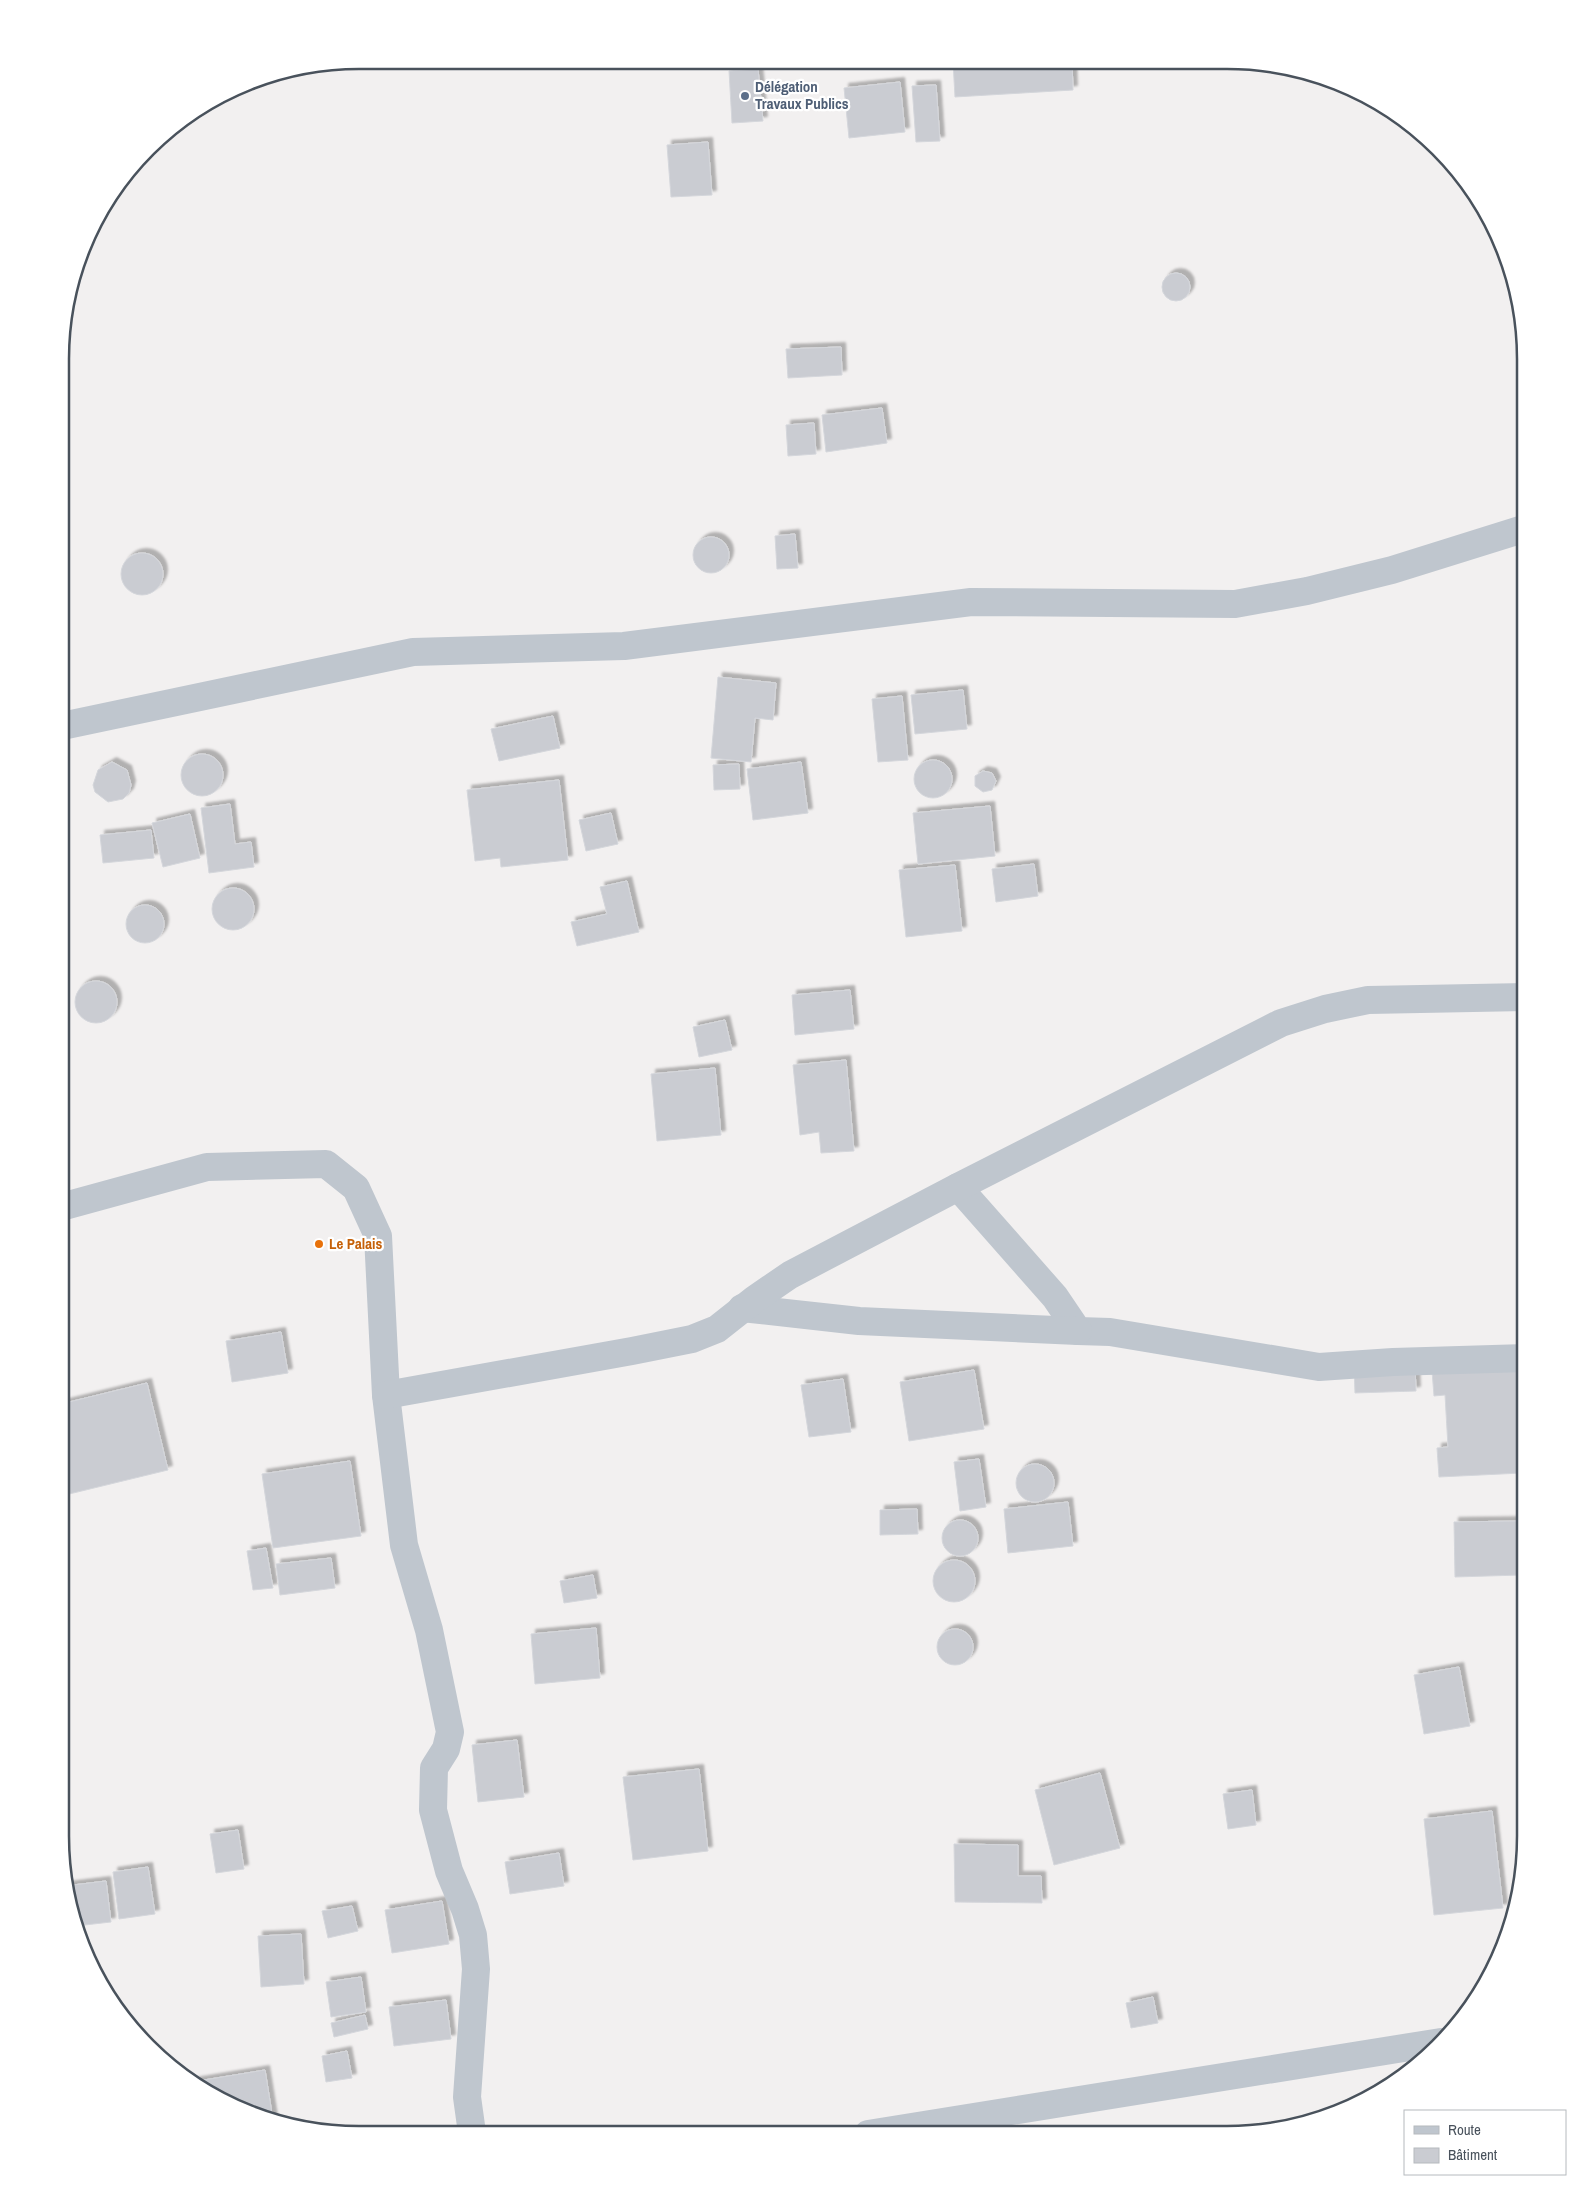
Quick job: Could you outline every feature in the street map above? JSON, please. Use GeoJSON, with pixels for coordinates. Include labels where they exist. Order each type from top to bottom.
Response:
{"type":"FeatureCollection","features":[{"type":"Feature","properties":{"kind":"street"},"geometry":{"type":"LineString","coordinates":[[69,725],[413,652],[624,646],[971,602],[1234,604],[1306,592],[1392,570],[1517,531]]}},
{"type":"Feature","properties":{"kind":"street"},"geometry":{"type":"LineString","coordinates":[[386,1395],[692,1339],[717,1329],[742,1308],[790,1275],[958,1186],[1281,1023],[1325,1009],[1368,1000],[1517,997]]}},
{"type":"Feature","properties":{"kind":"street"},"geometry":{"type":"LineString","coordinates":[[69,1205],[207,1167],[326,1164],[356,1188],[378,1236],[386,1395],[404,1544],[429,1630],[450,1732],[446,1749],[434,1768],[433,1810],[449,1872],[465,1909],[473,1935],[476,1969],[467,2097],[471,2126]]}},
{"type":"Feature","properties":{"kind":"street"},"geometry":{"type":"LineString","coordinates":[[958,1186],[1055,1297],[1078,1331]]}},
{"type":"Feature","properties":{"kind":"street"},"geometry":{"type":"LineString","coordinates":[[742,1308],[859,1321],[1110,1332],[1319,1367],[1393,1362],[1517,1358]]}},
{"type":"Feature","properties":{"kind":"street"},"geometry":{"type":"LineString","coordinates":[[918,2126],[1429,2044]]}},
{"type":"Feature","properties":{"kind":"building","name":"Délégation Travaux Publics"},"geometry":{"type":"Polygon","coordinates":[[[758,69],[763,121],[732,123],[729,71],[758,69]]]}},
{"type":"Feature","properties":{"kind":"building"},"geometry":{"type":"Polygon","coordinates":[[[953,69],[1072,69],[1073,90],[955,97],[953,69]]]}},
{"type":"Feature","properties":{"kind":"building"},"geometry":{"type":"Polygon","coordinates":[[[900,82],[905,132],[849,138],[844,88],[900,82]]]}},
{"type":"Feature","properties":{"kind":"building"},"geometry":{"type":"Polygon","coordinates":[[[936,85],[940,141],[916,142],[912,86],[936,85]]]}},
{"type":"Feature","properties":{"kind":"building"},"geometry":{"type":"Polygon","coordinates":[[[708,142],[712,195],[671,197],[667,145],[708,142]]]}},
{"type":"Feature","properties":{"kind":"building"},"geometry":{"type":"Polygon","coordinates":[[[1176,273],[1186,277],[1190,287],[1186,297],[1176,301],[1166,297],[1162,287],[1166,277],[1176,273]]]}},
{"type":"Feature","properties":{"kind":"building"},"geometry":{"type":"Polygon","coordinates":[[[841,347],[842,375],[788,378],[786,349],[841,347]]]}},
{"type":"Feature","properties":{"kind":"building"},"geometry":{"type":"Polygon","coordinates":[[[882,408],[887,443],[826,452],[822,415],[882,408]]]}},
{"type":"Feature","properties":{"kind":"building"},"geometry":{"type":"Polygon","coordinates":[[[814,423],[816,454],[788,456],[786,425],[814,423]]]}},
{"type":"Feature","properties":{"kind":"building"},"geometry":{"type":"Polygon","coordinates":[[[795,534],[798,568],[777,569],[775,536],[795,534]]]}},
{"type":"Feature","properties":{"kind":"building"},"geometry":{"type":"Polygon","coordinates":[[[711,537],[718,538],[724,542],[728,548],[728,562],[724,568],[718,572],[711,573],[704,572],[698,568],[694,562],[693,555],[694,548],[698,542],[704,538],[711,537]]]}},
{"type":"Feature","properties":{"kind":"building"},"geometry":{"type":"Polygon","coordinates":[[[146,553],[154,556],[160,562],[163,574],[160,586],[154,592],[138,595],[130,592],[124,586],[121,570],[124,562],[130,556],[146,553]]]}},
{"type":"Feature","properties":{"kind":"building"},"geometry":{"type":"Polygon","coordinates":[[[718,677],[776,683],[773,720],[755,718],[751,762],[711,758],[718,677]]]}},
{"type":"Feature","properties":{"kind":"building"},"geometry":{"type":"Polygon","coordinates":[[[963,690],[967,729],[915,734],[911,695],[963,690]]]}},
{"type":"Feature","properties":{"kind":"building"},"geometry":{"type":"Polygon","coordinates":[[[902,696],[908,760],[878,762],[872,699],[902,696]]]}},
{"type":"Feature","properties":{"kind":"building"},"geometry":{"type":"Polygon","coordinates":[[[553,716],[560,748],[499,761],[491,729],[553,716]]]}},
{"type":"Feature","properties":{"kind":"building"},"geometry":{"type":"Polygon","coordinates":[[[206,754],[214,757],[220,763],[223,775],[220,787],[214,793],[198,796],[190,793],[184,787],[181,771],[184,763],[190,757],[206,754]]]}},
{"type":"Feature","properties":{"kind":"building"},"geometry":{"type":"Polygon","coordinates":[[[933,760],[946,766],[952,779],[946,792],[933,798],[920,792],[914,779],[920,766],[933,760]]]}},
{"type":"Feature","properties":{"kind":"building"},"geometry":{"type":"Polygon","coordinates":[[[112,762],[127,770],[131,785],[129,793],[123,799],[108,802],[95,792],[93,785],[98,770],[112,762]]]}},
{"type":"Feature","properties":{"kind":"building"},"geometry":{"type":"Polygon","coordinates":[[[801,762],[808,813],[753,820],[747,769],[801,762]]]}},
{"type":"Feature","properties":{"kind":"building"},"geometry":{"type":"Polygon","coordinates":[[[739,764],[740,789],[714,790],[713,765],[739,764]]]}},
{"type":"Feature","properties":{"kind":"building"},"geometry":{"type":"Polygon","coordinates":[[[983,771],[992,773],[996,781],[992,790],[983,792],[975,786],[975,776],[983,771]]]}},
{"type":"Feature","properties":{"kind":"building"},"geometry":{"type":"Polygon","coordinates":[[[559,780],[568,860],[501,867],[500,858],[475,861],[467,790],[559,780]]]}},
{"type":"Feature","properties":{"kind":"building"},"geometry":{"type":"Polygon","coordinates":[[[230,804],[235,844],[251,842],[254,867],[209,873],[201,808],[230,804]]]}},
{"type":"Feature","properties":{"kind":"building"},"geometry":{"type":"Polygon","coordinates":[[[990,806],[995,856],[918,864],[913,813],[990,806]]]}},
{"type":"Feature","properties":{"kind":"building"},"geometry":{"type":"Polygon","coordinates":[[[611,813],[618,844],[586,851],[579,820],[611,813]]]}},
{"type":"Feature","properties":{"kind":"building"},"geometry":{"type":"Polygon","coordinates":[[[190,814],[200,858],[163,867],[152,823],[190,814]]]}},
{"type":"Feature","properties":{"kind":"building"},"geometry":{"type":"Polygon","coordinates":[[[151,830],[154,858],[103,863],[100,835],[151,830]]]}},
{"type":"Feature","properties":{"kind":"building"},"geometry":{"type":"Polygon","coordinates":[[[1034,864],[1038,896],[996,902],[992,869],[1034,864]]]}},
{"type":"Feature","properties":{"kind":"building"},"geometry":{"type":"Polygon","coordinates":[[[955,865],[962,931],[906,937],[899,870],[955,865]]]}},
{"type":"Feature","properties":{"kind":"building"},"geometry":{"type":"Polygon","coordinates":[[[627,881],[639,932],[577,946],[571,922],[607,914],[600,887],[627,881]]]}},
{"type":"Feature","properties":{"kind":"building"},"geometry":{"type":"Polygon","coordinates":[[[233,888],[248,894],[254,909],[248,924],[233,930],[218,924],[212,909],[218,894],[233,888]]]}},
{"type":"Feature","properties":{"kind":"building"},"geometry":{"type":"Polygon","coordinates":[[[145,905],[159,910],[164,924],[159,938],[145,943],[131,938],[126,924],[131,910],[145,905]]]}},
{"type":"Feature","properties":{"kind":"building"},"geometry":{"type":"Polygon","coordinates":[[[100,981],[108,984],[114,990],[117,1002],[114,1014],[108,1020],[92,1023],[84,1020],[78,1014],[75,998],[78,990],[84,984],[100,981]]]}},
{"type":"Feature","properties":{"kind":"building"},"geometry":{"type":"Polygon","coordinates":[[[850,990],[854,1029],[795,1035],[792,995],[850,990]]]}},
{"type":"Feature","properties":{"kind":"building"},"geometry":{"type":"Polygon","coordinates":[[[725,1020],[732,1050],[699,1057],[693,1027],[725,1020]]]}},
{"type":"Feature","properties":{"kind":"building"},"geometry":{"type":"Polygon","coordinates":[[[846,1060],[854,1151],[821,1153],[819,1132],[800,1135],[793,1065],[846,1060]]]}},
{"type":"Feature","properties":{"kind":"building"},"geometry":{"type":"Polygon","coordinates":[[[715,1068],[721,1135],[657,1141],[651,1074],[715,1068]]]}},
{"type":"Feature","properties":{"kind":"building"},"geometry":{"type":"Polygon","coordinates":[[[281,1332],[288,1373],[232,1382],[226,1341],[281,1332]]]}},
{"type":"Feature","properties":{"kind":"building"},"geometry":{"type":"Polygon","coordinates":[[[1415,1366],[1416,1391],[1355,1393],[1354,1369],[1415,1366]]]}},
{"type":"Feature","properties":{"kind":"building"},"geometry":{"type":"Polygon","coordinates":[[[1517,1366],[1517,1473],[1439,1477],[1437,1448],[1448,1447],[1445,1395],[1434,1396],[1432,1371],[1517,1366]]]}},
{"type":"Feature","properties":{"kind":"building"},"geometry":{"type":"Polygon","coordinates":[[[974,1370],[984,1429],[909,1441],[900,1382],[974,1370]]]}},
{"type":"Feature","properties":{"kind":"building"},"geometry":{"type":"Polygon","coordinates":[[[843,1379],[851,1432],[809,1437],[801,1385],[843,1379]]]}},
{"type":"Feature","properties":{"kind":"building"},"geometry":{"type":"Polygon","coordinates":[[[147,1383],[168,1470],[69,1494],[69,1402],[147,1383]]]}},
{"type":"Feature","properties":{"kind":"building"},"geometry":{"type":"Polygon","coordinates":[[[979,1459],[986,1507],[960,1511],[954,1462],[979,1459]]]}},
{"type":"Feature","properties":{"kind":"building"},"geometry":{"type":"Polygon","coordinates":[[[350,1461],[361,1536],[273,1548],[262,1474],[350,1461]]]}},
{"type":"Feature","properties":{"kind":"building"},"geometry":{"type":"Polygon","coordinates":[[[1035,1464],[1049,1469],[1054,1483],[1049,1497],[1035,1502],[1021,1497],[1016,1483],[1021,1469],[1035,1464]]]}},
{"type":"Feature","properties":{"kind":"building"},"geometry":{"type":"Polygon","coordinates":[[[1068,1502],[1073,1546],[1008,1553],[1004,1509],[1068,1502]]]}},
{"type":"Feature","properties":{"kind":"building"},"geometry":{"type":"Polygon","coordinates":[[[917,1509],[918,1534],[880,1535],[880,1510],[917,1509]]]}},
{"type":"Feature","properties":{"kind":"building"},"geometry":{"type":"Polygon","coordinates":[[[960,1520],[967,1521],[973,1525],[977,1531],[977,1545],[973,1551],[967,1555],[960,1556],[953,1555],[947,1551],[943,1545],[942,1538],[943,1531],[947,1525],[953,1521],[960,1520]]]}},
{"type":"Feature","properties":{"kind":"building"},"geometry":{"type":"Polygon","coordinates":[[[1517,1521],[1517,1575],[1455,1577],[1454,1522],[1517,1521]]]}},
{"type":"Feature","properties":{"kind":"building"},"geometry":{"type":"Polygon","coordinates":[[[266,1548],[273,1588],[253,1590],[247,1551],[266,1548]]]}},
{"type":"Feature","properties":{"kind":"building"},"geometry":{"type":"Polygon","coordinates":[[[331,1558],[335,1588],[280,1595],[276,1564],[331,1558]]]}},
{"type":"Feature","properties":{"kind":"building"},"geometry":{"type":"Polygon","coordinates":[[[950,1560],[958,1560],[969,1566],[975,1581],[969,1596],[958,1602],[950,1602],[939,1596],[933,1585],[933,1577],[939,1566],[950,1560]]]}},
{"type":"Feature","properties":{"kind":"building"},"geometry":{"type":"Polygon","coordinates":[[[593,1575],[597,1598],[564,1603],[560,1581],[593,1575]]]}},
{"type":"Feature","properties":{"kind":"building"},"geometry":{"type":"Polygon","coordinates":[[[596,1628],[600,1678],[535,1684],[531,1634],[596,1628]]]}},
{"type":"Feature","properties":{"kind":"building"},"geometry":{"type":"Polygon","coordinates":[[[955,1629],[962,1630],[968,1634],[972,1640],[972,1654],[968,1660],[962,1664],[955,1665],[948,1664],[942,1660],[938,1654],[937,1647],[938,1640],[942,1634],[948,1630],[955,1629]]]}},
{"type":"Feature","properties":{"kind":"building"},"geometry":{"type":"Polygon","coordinates":[[[1459,1667],[1470,1726],[1424,1734],[1414,1675],[1459,1667]]]}},
{"type":"Feature","properties":{"kind":"building"},"geometry":{"type":"Polygon","coordinates":[[[517,1740],[524,1797],[478,1802],[472,1745],[517,1740]]]}},
{"type":"Feature","properties":{"kind":"building"},"geometry":{"type":"Polygon","coordinates":[[[699,1769],[708,1851],[633,1860],[623,1777],[699,1769]]]}},
{"type":"Feature","properties":{"kind":"building"},"geometry":{"type":"Polygon","coordinates":[[[1100,1773],[1120,1848],[1054,1865],[1035,1790],[1100,1773]]]}},
{"type":"Feature","properties":{"kind":"building"},"geometry":{"type":"Polygon","coordinates":[[[1252,1790],[1256,1825],[1228,1829],[1223,1794],[1252,1790]]]}},
{"type":"Feature","properties":{"kind":"building"},"geometry":{"type":"Polygon","coordinates":[[[1492,1811],[1503,1908],[1434,1915],[1424,1819],[1492,1811]]]}},
{"type":"Feature","properties":{"kind":"building"},"geometry":{"type":"Polygon","coordinates":[[[238,1830],[244,1869],[216,1873],[210,1834],[238,1830]]]}},
{"type":"Feature","properties":{"kind":"building"},"geometry":{"type":"Polygon","coordinates":[[[954,1844],[1018,1845],[1018,1876],[1041,1876],[1042,1903],[955,1902],[954,1844]]]}},
{"type":"Feature","properties":{"kind":"building"},"geometry":{"type":"Polygon","coordinates":[[[559,1853],[564,1886],[510,1894],[505,1862],[559,1853]]]}},
{"type":"Feature","properties":{"kind":"building"},"geometry":{"type":"Polygon","coordinates":[[[148,1867],[155,1914],[119,1919],[113,1872],[148,1867]]]}},
{"type":"Feature","properties":{"kind":"building"},"geometry":{"type":"Polygon","coordinates":[[[106,1881],[111,1922],[83,1925],[73,1885],[106,1881]]]}},
{"type":"Feature","properties":{"kind":"building"},"geometry":{"type":"Polygon","coordinates":[[[442,1901],[449,1944],[392,1953],[385,1910],[442,1901]]]}},
{"type":"Feature","properties":{"kind":"building"},"geometry":{"type":"Polygon","coordinates":[[[352,1906],[358,1931],[328,1938],[322,1911],[352,1906]]]}},
{"type":"Feature","properties":{"kind":"building"},"geometry":{"type":"Polygon","coordinates":[[[301,1934],[304,1984],[261,1987],[258,1936],[301,1934]]]}},
{"type":"Feature","properties":{"kind":"building"},"geometry":{"type":"Polygon","coordinates":[[[361,1977],[366,2012],[331,2017],[326,1982],[361,1977]]]}},
{"type":"Feature","properties":{"kind":"building"},"geometry":{"type":"Polygon","coordinates":[[[1153,1997],[1158,2023],[1131,2028],[1126,2003],[1153,1997]]]}},
{"type":"Feature","properties":{"kind":"building"},"geometry":{"type":"Polygon","coordinates":[[[446,2000],[451,2039],[394,2046],[389,2007],[446,2000]]]}},
{"type":"Feature","properties":{"kind":"building"},"geometry":{"type":"Polygon","coordinates":[[[365,2015],[368,2029],[334,2037],[331,2023],[365,2015]]]}},
{"type":"Feature","properties":{"kind":"building"},"geometry":{"type":"Polygon","coordinates":[[[347,2051],[352,2078],[326,2082],[322,2056],[347,2051]]]}},
{"type":"Feature","properties":{"kind":"building"},"geometry":{"type":"Polygon","coordinates":[[[265,2070],[272,2113],[230,2096],[203,2080],[265,2070]]]}},
{"type":"Feature","properties":{"kind":"place","name":"Délégation Travaux Publics"},"geometry":{"type":"Point","coordinates":[745,96]}},
{"type":"Feature","properties":{"kind":"place","name":"Le Palais"},"geometry":{"type":"Point","coordinates":[319,1244]}}]}
